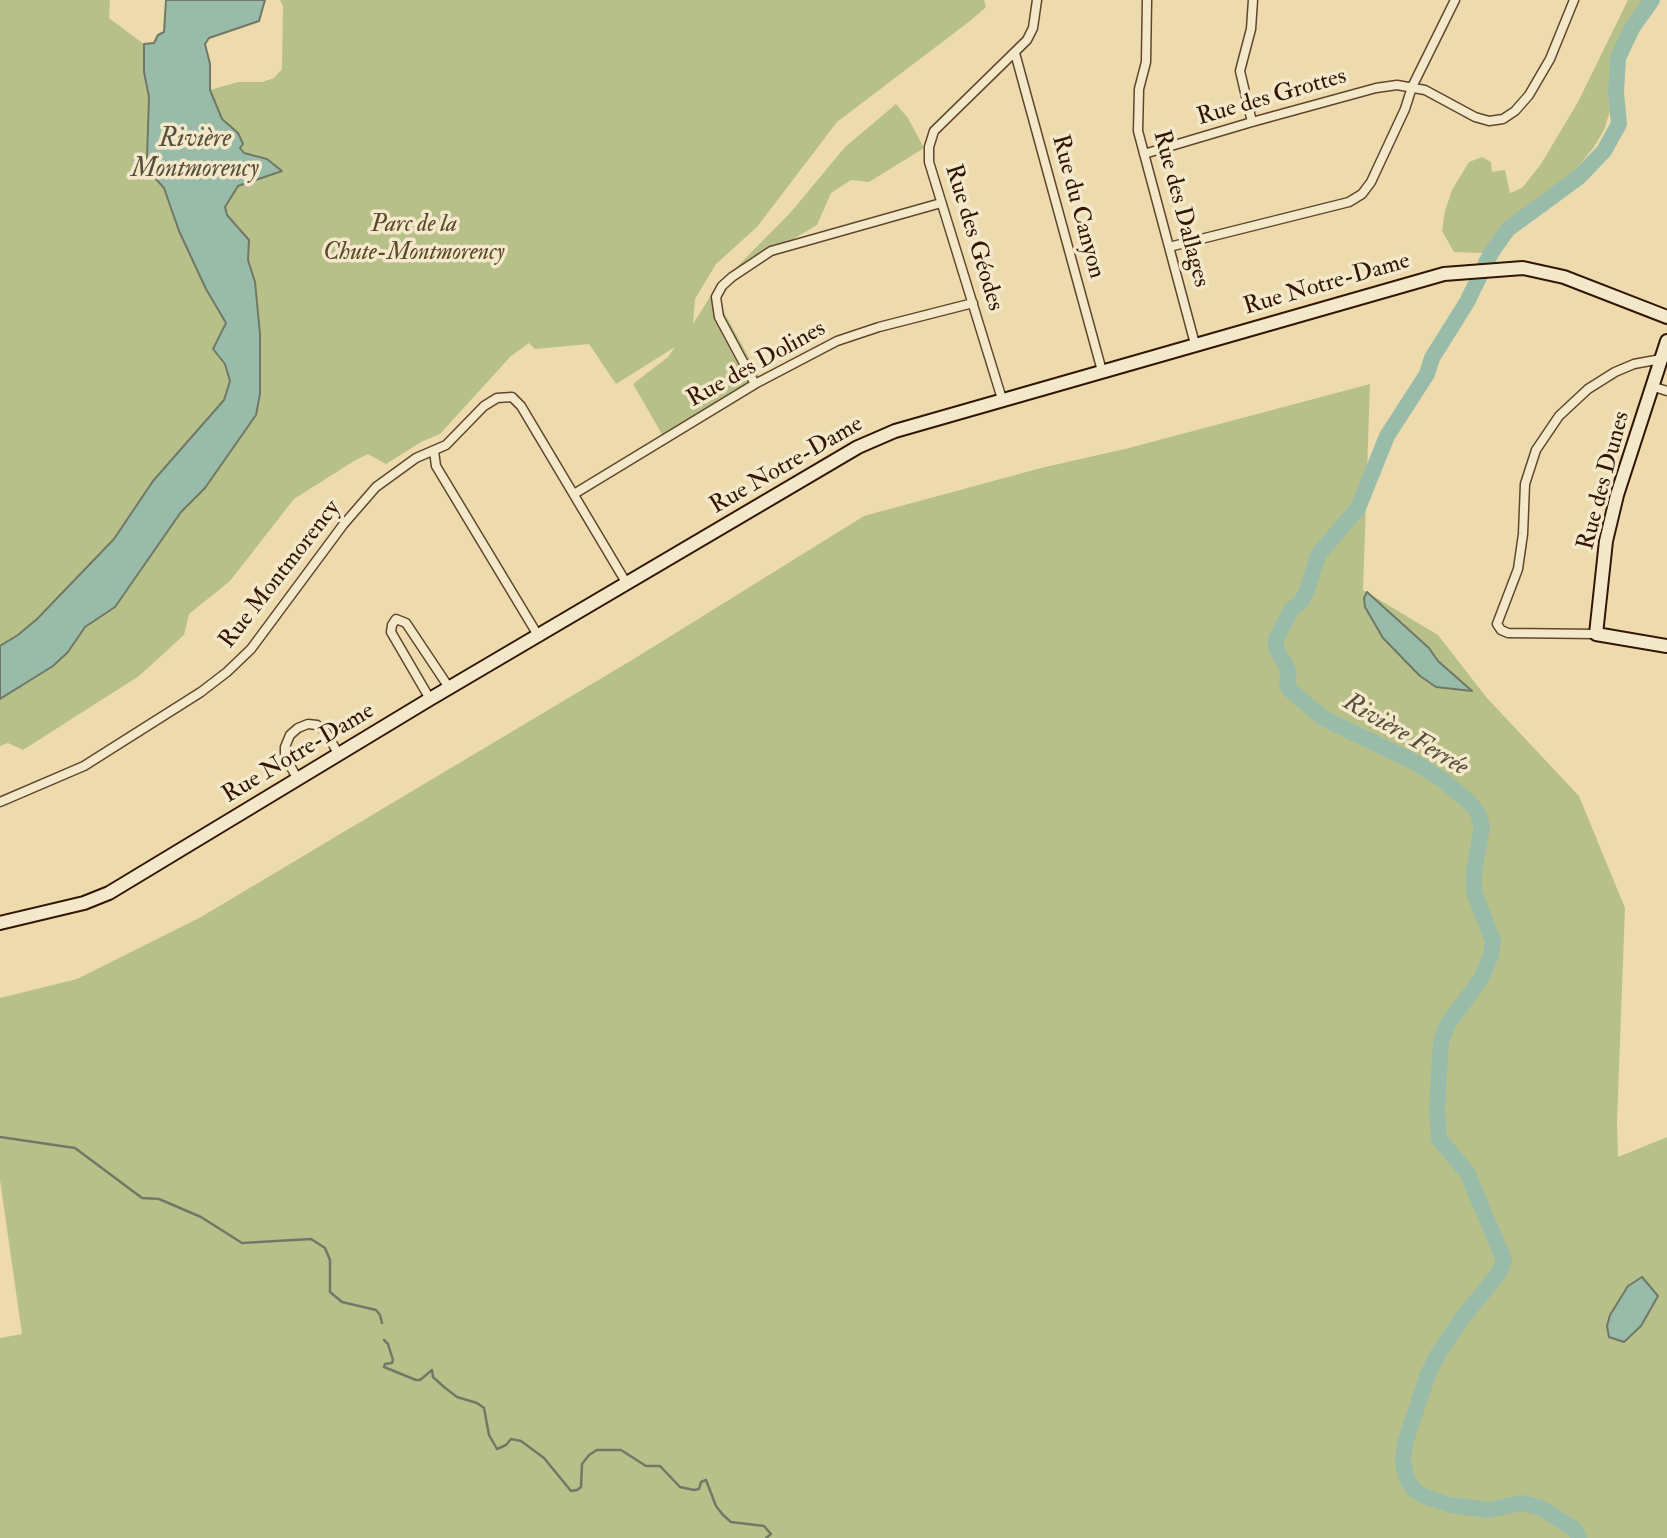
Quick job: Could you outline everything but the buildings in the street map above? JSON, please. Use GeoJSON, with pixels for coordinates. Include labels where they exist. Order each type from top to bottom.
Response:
{"type":"FeatureCollection","features":[{"type":"Feature","properties":{"kind":"street","name":"Rue des Géodes"},"geometry":{"type":"LineString","coordinates":[[1002,399],[929,162],[929,147],[934,131],[1027,40],[1033,28],[1037,0]]}},
{"type":"Feature","properties":{"kind":"street","name":"Rue des Dallages"},"geometry":{"type":"LineString","coordinates":[[1147,0],[1146,62],[1139,89],[1138,131],[1195,344]]}},
{"type":"Feature","properties":{"kind":"street"},"geometry":{"type":"LineString","coordinates":[[1252,122],[1240,71],[1251,29],[1253,0]]}},
{"type":"Feature","properties":{"kind":"street"},"geometry":{"type":"LineString","coordinates":[[1169,247],[1349,202],[1362,194],[1455,0]]}},
{"type":"Feature","properties":{"kind":"street"},"geometry":{"type":"LineString","coordinates":[[1412,87],[1425,90],[1475,117],[1489,121],[1503,119],[1515,111],[1529,95],[1550,59],[1574,0]]}},
{"type":"Feature","properties":{"kind":"street","name":"Rue du Canyon"},"geometry":{"type":"LineString","coordinates":[[1015,53],[1102,371]]}},
{"type":"Feature","properties":{"kind":"street","name":"Rue des Grottes"},"geometry":{"type":"LineString","coordinates":[[1144,154],[1376,88],[1397,85],[1412,87]]}},
{"type":"Feature","properties":{"kind":"street"},"geometry":{"type":"LineString","coordinates":[[755,384],[719,317],[716,297],[722,286],[771,251],[941,203]]}},
{"type":"Feature","properties":{"kind":"street","name":"Rue Notre-Dame"},"geometry":{"type":"LineString","coordinates":[[0,923],[84,903],[109,892],[858,447],[895,431],[1444,274],[1522,268],[1564,276],[1667,317]]}},
{"type":"Feature","properties":{"kind":"street","name":"Rue des Dolines"},"geometry":{"type":"LineString","coordinates":[[574,494],[755,384],[837,341],[879,327],[973,303]]}},
{"type":"Feature","properties":{"kind":"street","name":"Rue des Dunes"},"geometry":{"type":"LineString","coordinates":[[1596,634],[1606,541],[1667,341]]}},
{"type":"Feature","properties":{"kind":"street"},"geometry":{"type":"LineString","coordinates":[[1661,359],[1634,364],[1588,389],[1559,416],[1536,450],[1525,484],[1523,534],[1518,569],[1497,624],[1501,630],[1508,633],[1596,634],[1667,646]]}},
{"type":"Feature","properties":{"kind":"street"},"geometry":{"type":"LineString","coordinates":[[1654,387],[1667,391]]}},
{"type":"Feature","properties":{"kind":"street","name":"Rue Montmorency"},"geometry":{"type":"LineString","coordinates":[[0,802],[84,766],[227,673],[251,649],[343,525],[376,487],[404,465],[446,445],[484,406],[505,396],[512,397],[521,406],[574,494]]}},
{"type":"Feature","properties":{"kind":"street"},"geometry":{"type":"LineString","coordinates":[[434,451],[436,466],[539,637]]}},
{"type":"Feature","properties":{"kind":"street"},"geometry":{"type":"LineString","coordinates":[[574,494],[627,584]]}},
{"type":"Feature","properties":{"kind":"street"},"geometry":{"type":"LineString","coordinates":[[430,699],[391,632],[396,620],[407,623],[450,689]]}},
{"type":"Feature","properties":{"kind":"street"},"geometry":{"type":"LineString","coordinates":[[298,780],[285,756],[285,747],[290,735],[298,728],[308,723],[317,725],[326,732],[339,755]]}},
{"type":"Feature","properties":{"kind":"green space"},"geometry":{"type":"Polygon","coordinates":[[[0,0],[110,0],[109,18],[144,44],[144,72],[149,97],[148,170],[164,188],[179,231],[206,289],[226,323],[213,349],[225,364],[230,381],[224,400],[153,481],[114,539],[37,619],[0,646],[0,0]]]}},
{"type":"Feature","properties":{"kind":"green space","name":"Parc de la Chute-Montmorency"},"geometry":{"type":"Polygon","coordinates":[[[280,0],[984,0],[986,7],[837,122],[757,227],[716,264],[695,299],[693,324],[713,292],[764,385],[667,443],[633,384],[668,357],[675,347],[616,384],[589,344],[535,349],[529,343],[511,356],[440,434],[421,442],[386,464],[368,454],[294,499],[230,581],[189,614],[184,635],[139,676],[23,750],[8,743],[0,746],[0,684],[210,460],[255,282],[248,260],[249,240],[227,215],[225,207],[238,186],[264,177],[240,148],[234,130],[222,119],[210,90],[238,82],[262,82],[274,78],[282,69],[283,6],[280,0]]]}},
{"type":"Feature","properties":{"kind":"green space"},"geometry":{"type":"Polygon","coordinates":[[[1628,0],[1646,0],[1618,46],[1608,92],[1610,111],[1604,130],[1594,147],[1577,168],[1542,199],[1494,235],[1483,253],[1454,252],[1442,231],[1445,211],[1452,190],[1469,162],[1482,157],[1491,162],[1492,172],[1505,170],[1510,193],[1522,188],[1541,164],[1578,102],[1628,0]]]}},
{"type":"Feature","properties":{"kind":"green space"},"geometry":{"type":"Polygon","coordinates":[[[896,104],[908,118],[924,148],[869,182],[851,180],[831,193],[817,225],[725,279],[791,212],[845,147],[896,104]]]}},
{"type":"Feature","properties":{"kind":"green space"},"geometry":{"type":"Polygon","coordinates":[[[1370,384],[1363,590],[1438,635],[1487,698],[1579,796],[1625,908],[1618,1157],[1667,1137],[1667,1538],[0,1538],[0,1338],[22,1334],[0,1180],[0,998],[77,979],[201,917],[632,660],[864,516],[1370,384]]]}},
{"type":"Feature","properties":{"kind":"water","name":"Rivière Montmorency"},"geometry":{"type":"Polygon","coordinates":[[[166,0],[265,0],[259,21],[209,38],[205,44],[210,64],[210,90],[222,119],[238,133],[243,144],[240,148],[244,153],[267,159],[282,171],[238,186],[225,207],[227,215],[249,240],[248,260],[255,282],[260,334],[260,394],[256,415],[205,488],[181,512],[115,607],[85,627],[68,652],[53,666],[0,699],[0,646],[37,619],[114,539],[153,481],[224,400],[230,381],[225,364],[213,349],[226,323],[206,289],[179,231],[164,188],[148,170],[149,97],[144,72],[144,44],[154,43],[158,35],[164,32],[166,0]]]}},
{"type":"Feature","properties":{"kind":"water"},"geometry":{"type":"Polygon","coordinates":[[[1367,592],[1472,691],[1436,687],[1420,676],[1383,638],[1365,607],[1364,598],[1367,592]]]}},
{"type":"Feature","properties":{"kind":"water"},"geometry":{"type":"Polygon","coordinates":[[[1642,1277],[1658,1296],[1641,1326],[1624,1342],[1609,1337],[1607,1326],[1610,1315],[1628,1286],[1642,1277]]]}},
{"type":"Feature","properties":{"kind":"waterway","name":"Rivière Ferrée"},"geometry":{"type":"LineString","coordinates":[[1579,1538],[1574,1529],[1541,1508],[1522,1503],[1488,1510],[1451,1505],[1426,1497],[1413,1489],[1406,1477],[1403,1459],[1405,1443],[1428,1374],[1463,1317],[1499,1273],[1504,1260],[1467,1172],[1439,1139],[1437,1109],[1441,1042],[1447,1025],[1481,979],[1491,955],[1493,941],[1474,892],[1474,870],[1482,827],[1478,813],[1469,802],[1444,781],[1414,762],[1323,718],[1289,689],[1289,672],[1276,648],[1276,639],[1291,610],[1301,602],[1307,591],[1318,555],[1358,508],[1387,436],[1427,374],[1432,358],[1467,302],[1491,253],[1508,229],[1579,177],[1604,151],[1619,124],[1616,93],[1618,58],[1632,28],[1652,0]]}},
{"type":"Feature","properties":{"kind":"waterway"},"geometry":{"type":"LineString","coordinates":[[0,1137],[75,1148],[142,1198],[159,1199],[201,1217],[242,1243],[311,1239],[325,1248],[330,1260],[330,1292],[342,1302],[376,1310],[382,1323]]}},
{"type":"Feature","properties":{"kind":"waterway"},"geometry":{"type":"LineString","coordinates":[[384,1340],[393,1360],[384,1367],[416,1380],[420,1380],[432,1370],[433,1377],[457,1397],[484,1408],[489,1435],[497,1449],[511,1439],[521,1441],[544,1458],[571,1491],[581,1487],[582,1464],[589,1455],[597,1450],[621,1450],[646,1466],[660,1466],[680,1487],[699,1489],[701,1482],[706,1480],[716,1506],[723,1515],[731,1522],[764,1526],[771,1534],[766,1538]]}}]}
